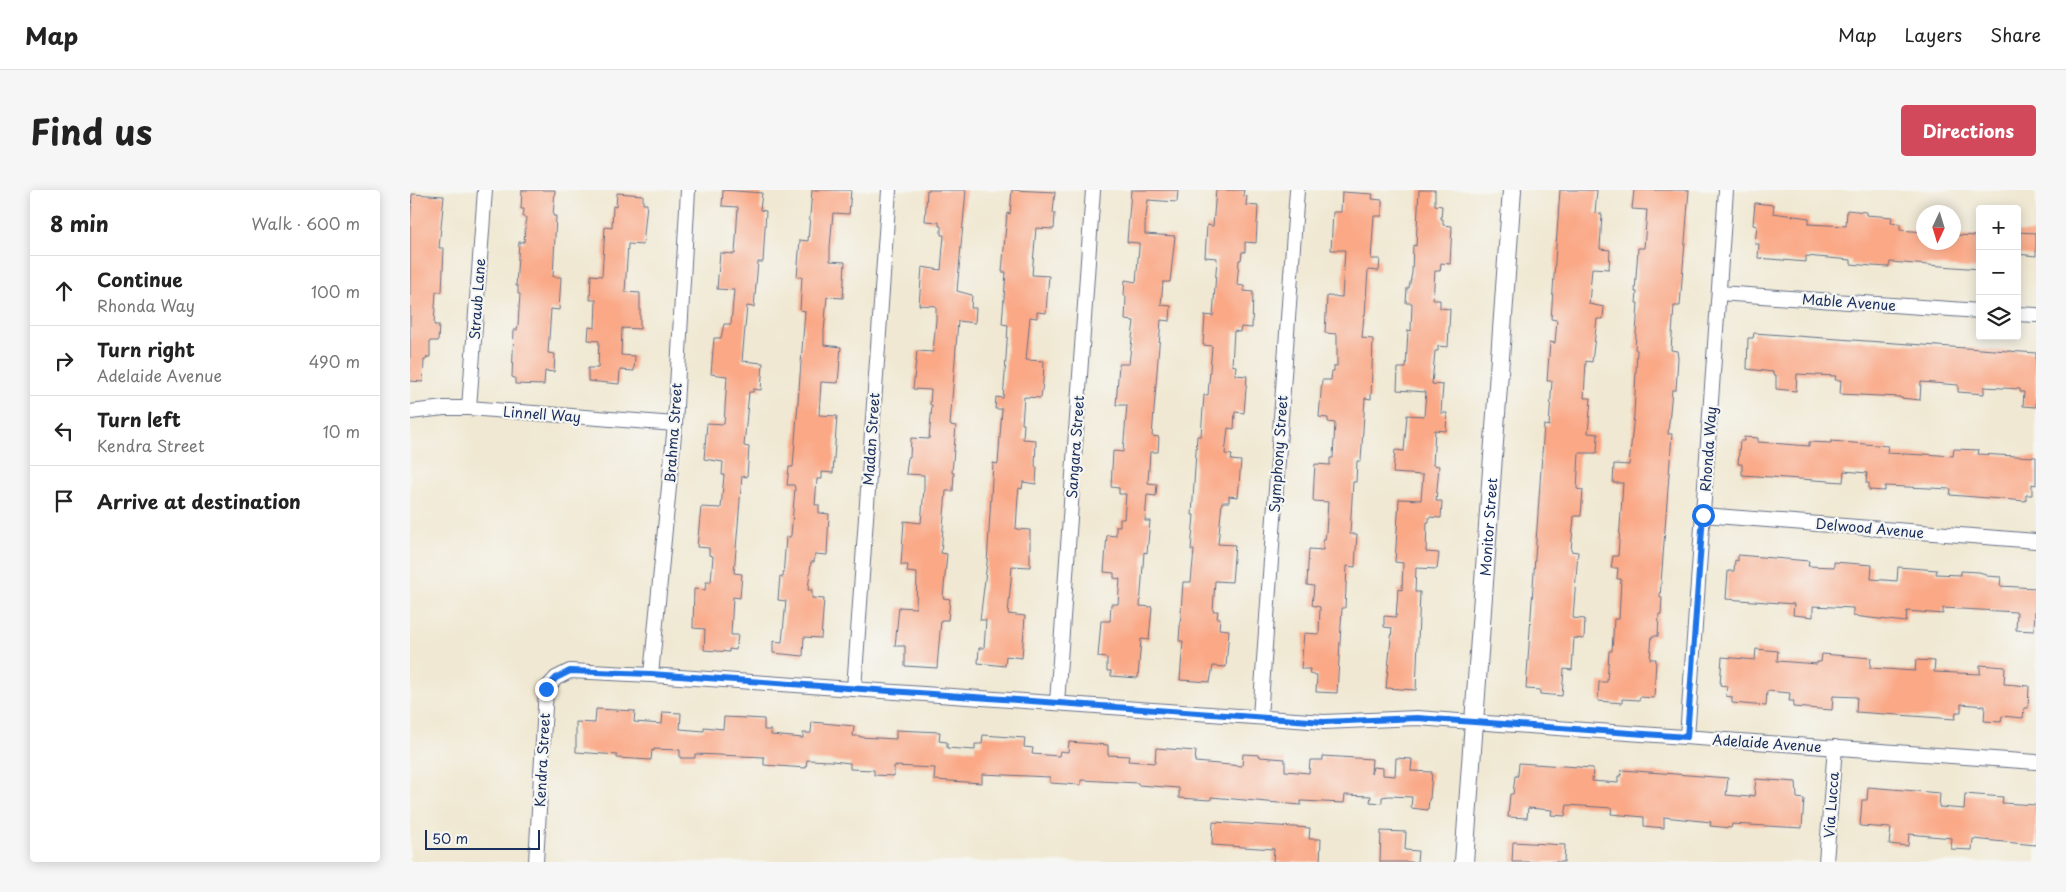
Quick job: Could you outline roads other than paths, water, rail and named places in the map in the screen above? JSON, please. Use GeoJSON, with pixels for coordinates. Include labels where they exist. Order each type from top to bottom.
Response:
{"type":"FeatureCollection","features":[{"type":"Feature","properties":{"kind":"street","name":"Straub Lane"},"geometry":{"type":"LineString","coordinates":[[469,408],[485,190]]}},
{"type":"Feature","properties":{"kind":"street","name":"Brahma Street"},"geometry":{"type":"LineString","coordinates":[[651,674],[674,424],[688,190]]}},
{"type":"Feature","properties":{"kind":"street","name":"Madan Street"},"geometry":{"type":"LineString","coordinates":[[854,689],[889,190]]}},
{"type":"Feature","properties":{"kind":"street","name":"Sangara Street"},"geometry":{"type":"LineString","coordinates":[[1057,703],[1093,190]]}},
{"type":"Feature","properties":{"kind":"street","name":"Symphony Street"},"geometry":{"type":"LineString","coordinates":[[1260,717],[1297,190]]}},
{"type":"Feature","properties":{"kind":"street","name":"Monitor Street"},"geometry":{"type":"LineString","coordinates":[[1464,862],[1512,190]]}},
{"type":"Feature","properties":{"kind":"street","name":"Rhonda Way"},"geometry":{"type":"LineString","coordinates":[[1687,737],[1726,190]]}},
{"type":"Feature","properties":{"kind":"street","name":"Mable Avenue"},"geometry":{"type":"LineString","coordinates":[[1719,293],[1976,311]]}},
{"type":"Feature","properties":{"kind":"street"},"geometry":{"type":"LineString","coordinates":[[2021,314],[2036,315]]}},
{"type":"Feature","properties":{"kind":"street","name":"Linnell Way"},"geometry":{"type":"LineString","coordinates":[[410,412],[444,408],[469,408],[674,424]]}},
{"type":"Feature","properties":{"kind":"street","name":"Delwood Avenue"},"geometry":{"type":"LineString","coordinates":[[1703,515],[2036,542]]}},
{"type":"Feature","properties":{"kind":"street","name":"Adelaide Avenue"},"geometry":{"type":"LineString","coordinates":[[570,671],[651,674],[1324,722],[1417,718],[2036,762]]}},
{"type":"Feature","properties":{"kind":"street","name":"Kendra Street"},"geometry":{"type":"LineString","coordinates":[[536,862],[546,689],[556,678],[570,671]]}},
{"type":"Feature","properties":{"kind":"street","name":"Via Lucca"},"geometry":{"type":"LineString","coordinates":[[1826,862],[1835,747]]}}]}
